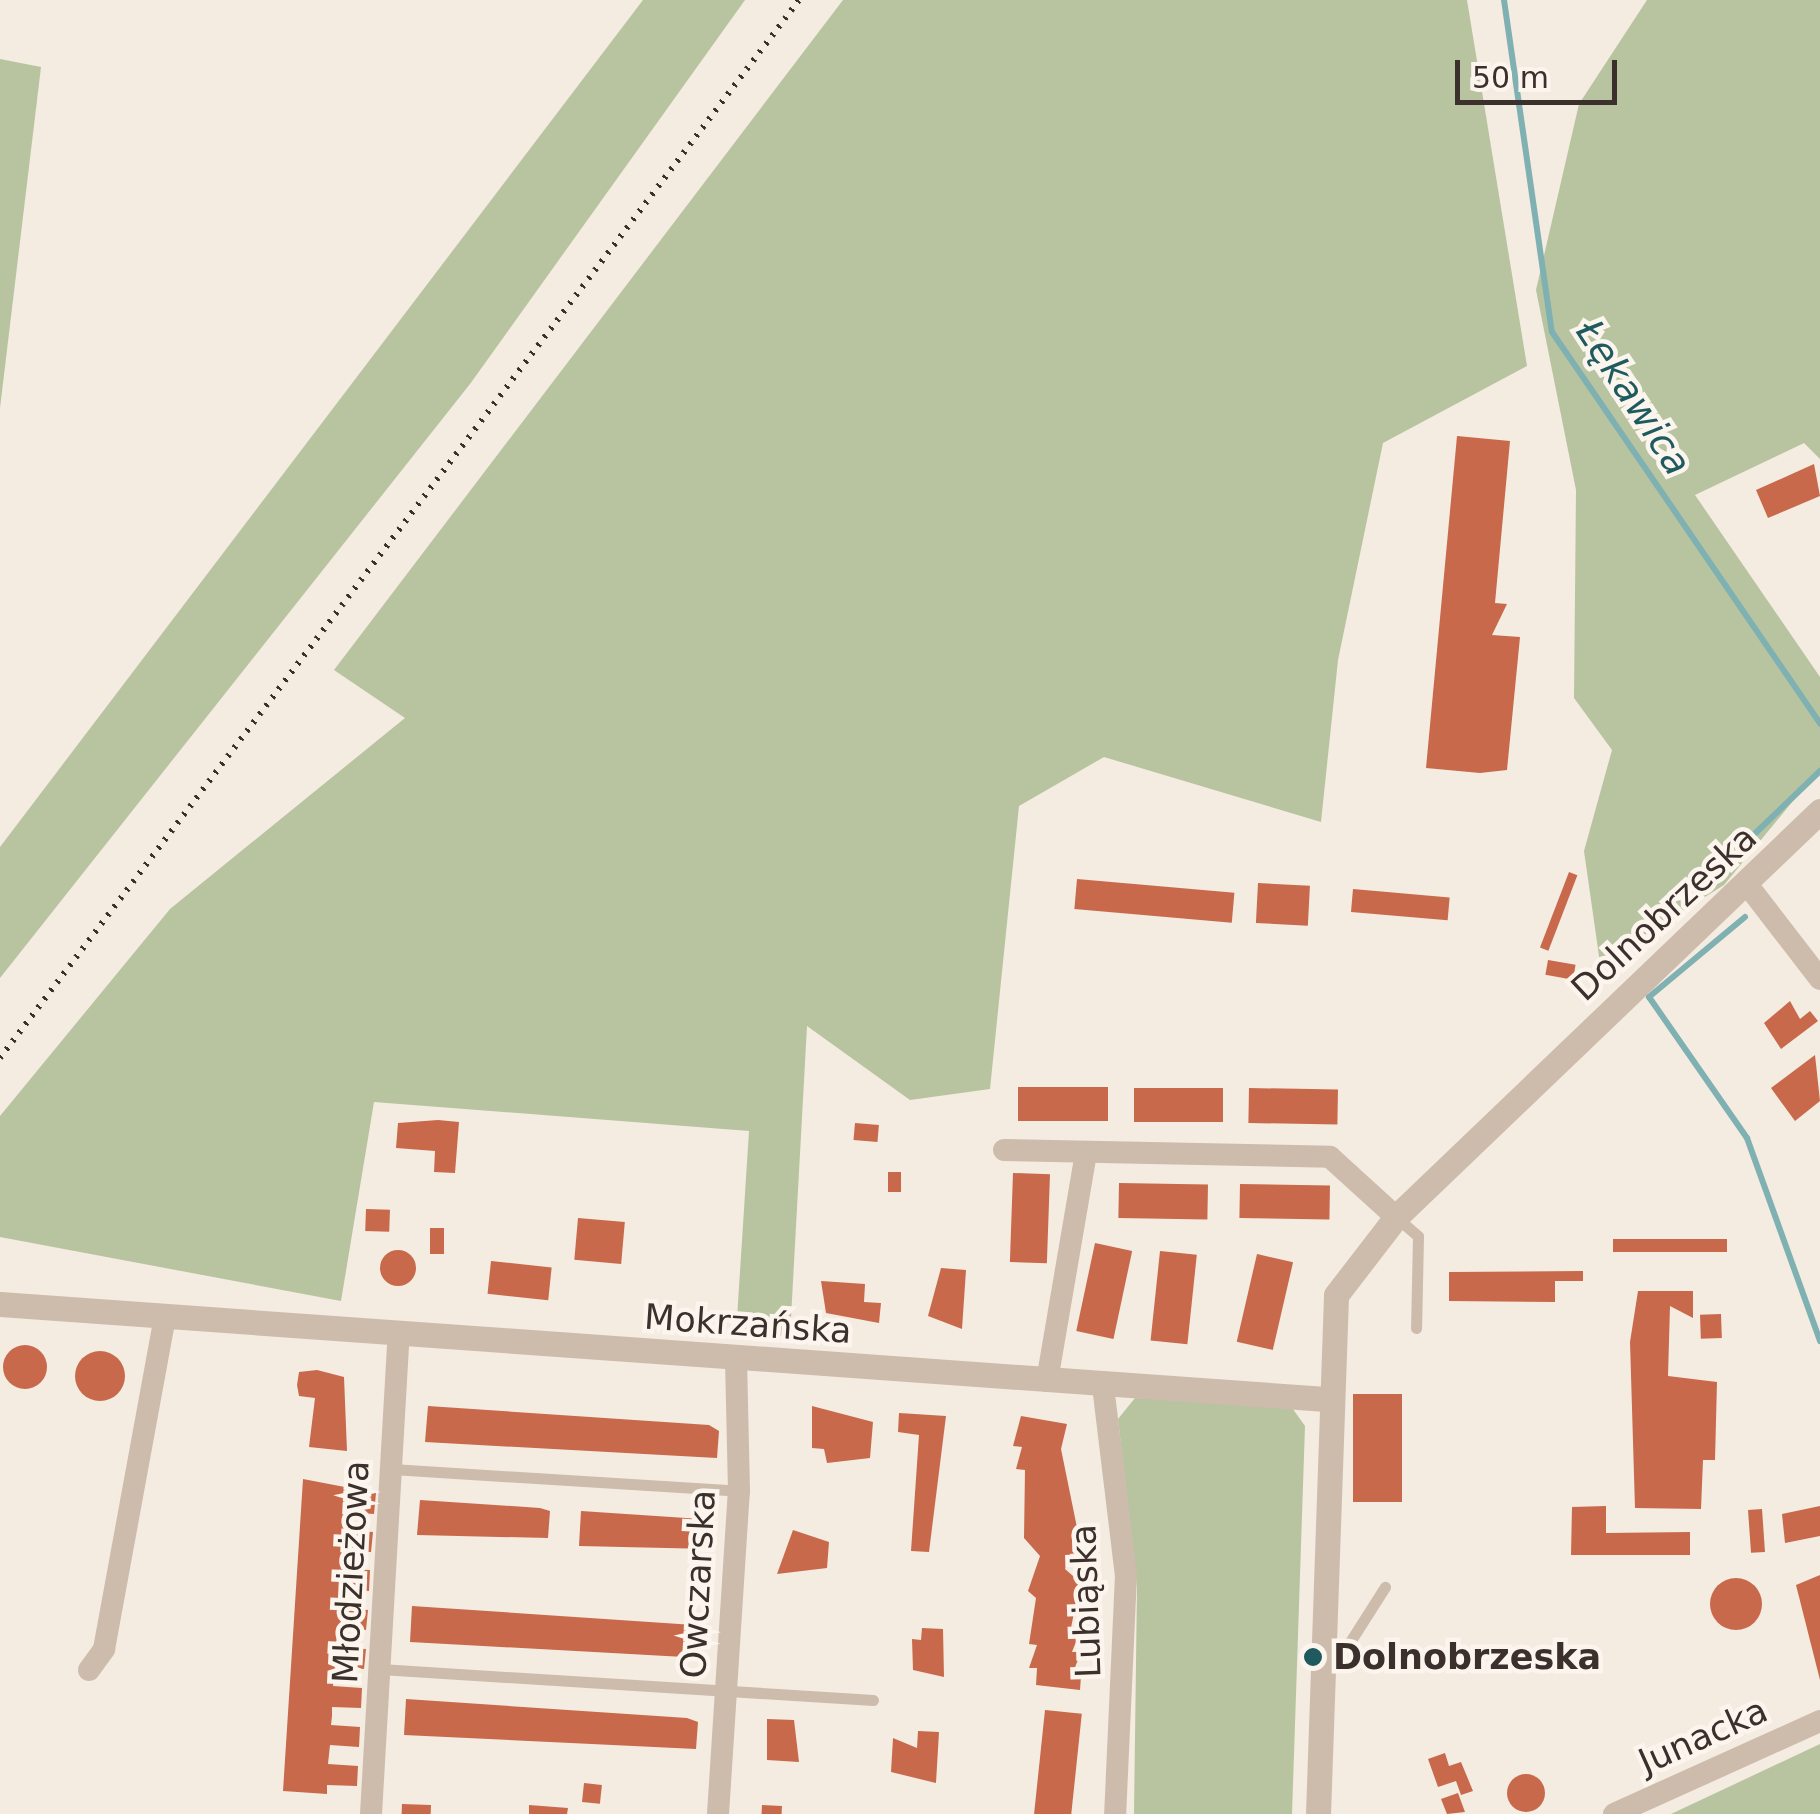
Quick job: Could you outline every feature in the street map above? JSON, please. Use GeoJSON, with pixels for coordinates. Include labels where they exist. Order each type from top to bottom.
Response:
{"type":"FeatureCollection","features":[{"type":"Feature","properties":{"kind":"street","name":"Dolnobrzeska"},"geometry":{"type":"LineString","coordinates":[[1318,1814],[1328,1649],[1326,1399],[1336,1295],[1396,1217],[1820,811]]}},
{"type":"Feature","properties":{"kind":"street"},"geometry":{"type":"LineString","coordinates":[[1746,882],[1820,978]]}},
{"type":"Feature","properties":{"kind":"street"},"geometry":{"type":"LineString","coordinates":[[1004,1150],[1330,1157],[1396,1217]]}},
{"type":"Feature","properties":{"kind":"street"},"geometry":{"type":"LineString","coordinates":[[1047,1382],[1086,1154]]}},
{"type":"Feature","properties":{"kind":"street","name":"Mokrzańska"},"geometry":{"type":"LineString","coordinates":[[0,1304],[1326,1399]]}},
{"type":"Feature","properties":{"kind":"street"},"geometry":{"type":"LineString","coordinates":[[89,1670],[104,1649],[165,1316]]}},
{"type":"Feature","properties":{"kind":"street","name":"Młodzieżowa"},"geometry":{"type":"LineString","coordinates":[[371,1814],[399,1334]]}},
{"type":"Feature","properties":{"kind":"street","name":"Owczarska"},"geometry":{"type":"LineString","coordinates":[[718,1814],[739,1491],[736,1358]]}},
{"type":"Feature","properties":{"kind":"street","name":"Lubiąska"},"geometry":{"type":"LineString","coordinates":[[1104,1386],[1126,1576],[1115,1814]]}},
{"type":"Feature","properties":{"kind":"street","name":"Junacka"},"geometry":{"type":"LineString","coordinates":[[1614,1814],[1820,1721]]}},
{"type":"Feature","properties":{"kind":"lane"},"geometry":{"type":"LineString","coordinates":[[1396,1217],[1418,1236],[1416,1328]]}},
{"type":"Feature","properties":{"kind":"lane"},"geometry":{"type":"LineString","coordinates":[[392,1469],[739,1491]]}},
{"type":"Feature","properties":{"kind":"lane"},"geometry":{"type":"LineString","coordinates":[[1328,1649],[1348,1645],[1385,1587]]}},
{"type":"Feature","properties":{"kind":"lane"},"geometry":{"type":"LineString","coordinates":[[380,1670],[873,1700]]}},
{"type":"Feature","properties":{"kind":"green space"},"geometry":{"type":"Polygon","coordinates":[[[643,0],[745,0],[470,384],[0,978],[0,847],[643,0]]]}},
{"type":"Feature","properties":{"kind":"green space"},"geometry":{"type":"Polygon","coordinates":[[[843,0],[1467,0],[1527,366],[1383,443],[1338,660],[1321,822],[1104,757],[1019,806],[990,1089],[910,1100],[807,1026],[790,1336],[736,1334],[749,1131],[374,1102],[341,1301],[0,1237],[0,1116],[170,909],[405,718],[334,670],[843,0]]]}},
{"type":"Feature","properties":{"kind":"green space"},"geometry":{"type":"Polygon","coordinates":[[[1647,0],[1820,0],[1820,459],[1804,443],[1695,495],[1820,677],[1820,768],[1724,885],[1600,963],[1584,851],[1612,750],[1574,698],[1576,490],[1536,290],[1579,104],[1647,0]]]}},
{"type":"Feature","properties":{"kind":"green space"},"geometry":{"type":"Polygon","coordinates":[[[0,59],[41,67],[0,408],[0,59]]]}},
{"type":"Feature","properties":{"kind":"green space"},"geometry":{"type":"Polygon","coordinates":[[[1135,1398],[1290,1405],[1305,1426],[1292,1814],[1134,1814],[1137,1587],[1118,1419],[1135,1398]]]}},
{"type":"Feature","properties":{"kind":"green space"},"geometry":{"type":"Polygon","coordinates":[[[1820,1744],[1820,1814],[1671,1814],[1820,1744]]]}},
{"type":"Feature","properties":{"kind":"building"},"geometry":{"type":"Polygon","coordinates":[[[1457,436],[1510,441],[1495,603],[1507,604],[1492,635],[1520,637],[1507,770],[1480,773],[1426,768],[1457,436]]]}},
{"type":"Feature","properties":{"kind":"building"},"geometry":{"type":"Polygon","coordinates":[[[1814,464],[1820,496],[1768,518],[1756,490],[1814,464]]]}},
{"type":"Feature","properties":{"kind":"building"},"geometry":{"type":"Polygon","coordinates":[[[1569,872],[1577,875],[1548,951],[1540,948],[1569,872]]]}},
{"type":"Feature","properties":{"kind":"building"},"geometry":{"type":"Polygon","coordinates":[[[1077,879],[1234,893],[1232,923],[1074,909],[1077,879]]]}},
{"type":"Feature","properties":{"kind":"building"},"geometry":{"type":"Polygon","coordinates":[[[1258,883],[1310,886],[1308,926],[1256,923],[1258,883]]]}},
{"type":"Feature","properties":{"kind":"building"},"geometry":{"type":"Polygon","coordinates":[[[1353,889],[1450,897],[1448,920],[1351,912],[1353,889]]]}},
{"type":"Feature","properties":{"kind":"building"},"geometry":{"type":"Polygon","coordinates":[[[1548,960],[1576,965],[1573,980],[1545,975],[1548,960]]]}},
{"type":"Feature","properties":{"kind":"building"},"geometry":{"type":"Polygon","coordinates":[[[1790,1001],[1800,1019],[1810,1011],[1818,1021],[1781,1049],[1764,1023],[1790,1001]]]}},
{"type":"Feature","properties":{"kind":"building"},"geometry":{"type":"Polygon","coordinates":[[[1815,1055],[1820,1101],[1795,1121],[1771,1088],[1815,1055]]]}},
{"type":"Feature","properties":{"kind":"building"},"geometry":{"type":"Polygon","coordinates":[[[1018,1087],[1108,1087],[1108,1121],[1018,1121],[1018,1087]]]}},
{"type":"Feature","properties":{"kind":"building"},"geometry":{"type":"Polygon","coordinates":[[[1134,1088],[1223,1088],[1223,1122],[1134,1122],[1134,1088]]]}},
{"type":"Feature","properties":{"kind":"building"},"geometry":{"type":"Polygon","coordinates":[[[1249,1088],[1338,1090],[1337,1125],[1248,1123],[1249,1088]]]}},
{"type":"Feature","properties":{"kind":"building"},"geometry":{"type":"Polygon","coordinates":[[[459,1122],[455,1173],[434,1172],[435,1151],[396,1148],[398,1123],[459,1122]]]}},
{"type":"Feature","properties":{"kind":"building"},"geometry":{"type":"Polygon","coordinates":[[[855,1123],[879,1125],[877,1142],[854,1140],[855,1123]]]}},
{"type":"Feature","properties":{"kind":"building"},"geometry":{"type":"Polygon","coordinates":[[[888,1172],[901,1172],[901,1192],[888,1192],[888,1172]]]}},
{"type":"Feature","properties":{"kind":"building"},"geometry":{"type":"Polygon","coordinates":[[[1013,1173],[1050,1174],[1047,1263],[1010,1262],[1013,1173]]]}},
{"type":"Feature","properties":{"kind":"building"},"geometry":{"type":"Polygon","coordinates":[[[1119,1183],[1208,1185],[1207,1220],[1118,1218],[1119,1183]]]}},
{"type":"Feature","properties":{"kind":"building"},"geometry":{"type":"Polygon","coordinates":[[[1240,1184],[1330,1186],[1329,1220],[1239,1218],[1240,1184]]]}},
{"type":"Feature","properties":{"kind":"building"},"geometry":{"type":"Polygon","coordinates":[[[366,1209],[390,1210],[389,1232],[365,1231],[366,1209]]]}},
{"type":"Feature","properties":{"kind":"building"},"geometry":{"type":"Polygon","coordinates":[[[578,1218],[625,1222],[621,1264],[574,1260],[578,1218]]]}},
{"type":"Feature","properties":{"kind":"building"},"geometry":{"type":"Polygon","coordinates":[[[430,1228],[444,1228],[444,1254],[430,1254],[430,1228]]]}},
{"type":"Feature","properties":{"kind":"building"},"geometry":{"type":"Polygon","coordinates":[[[1613,1239],[1727,1239],[1727,1252],[1613,1252],[1613,1239]]]}},
{"type":"Feature","properties":{"kind":"building"},"geometry":{"type":"Polygon","coordinates":[[[1095,1243],[1132,1251],[1113,1339],[1076,1331],[1095,1243]]]}},
{"type":"Feature","properties":{"kind":"building"},"geometry":{"type":"Polygon","coordinates":[[[398,1250],[410,1256],[416,1268],[410,1280],[398,1286],[386,1280],[380,1268],[386,1256],[398,1250]]]}},
{"type":"Feature","properties":{"kind":"building"},"geometry":{"type":"Polygon","coordinates":[[[1160,1251],[1197,1255],[1187,1344],[1151,1341],[1160,1251]]]}},
{"type":"Feature","properties":{"kind":"building"},"geometry":{"type":"Polygon","coordinates":[[[1257,1254],[1293,1262],[1273,1350],[1237,1342],[1257,1254]]]}},
{"type":"Feature","properties":{"kind":"building"},"geometry":{"type":"Polygon","coordinates":[[[491,1261],[552,1267],[548,1300],[488,1294],[491,1261]]]}},
{"type":"Feature","properties":{"kind":"building"},"geometry":{"type":"Polygon","coordinates":[[[941,1268],[966,1270],[962,1329],[928,1316],[941,1268]]]}},
{"type":"Feature","properties":{"kind":"building"},"geometry":{"type":"Polygon","coordinates":[[[1583,1271],[1583,1281],[1555,1281],[1555,1302],[1449,1301],[1449,1272],[1583,1271]]]}},
{"type":"Feature","properties":{"kind":"building"},"geometry":{"type":"Polygon","coordinates":[[[821,1281],[865,1284],[864,1302],[881,1303],[879,1323],[826,1313],[821,1281]]]}},
{"type":"Feature","properties":{"kind":"building"},"geometry":{"type":"Polygon","coordinates":[[[1638,1291],[1693,1291],[1693,1318],[1670,1306],[1668,1376],[1717,1382],[1715,1460],[1703,1460],[1701,1509],[1635,1508],[1630,1342],[1638,1291]]]}},
{"type":"Feature","properties":{"kind":"building"},"geometry":{"type":"Polygon","coordinates":[[[1721,1314],[1722,1338],[1701,1339],[1700,1315],[1721,1314]]]}},
{"type":"Feature","properties":{"kind":"building"},"geometry":{"type":"Polygon","coordinates":[[[25,1345],[40,1352],[47,1367],[40,1382],[25,1389],[10,1382],[3,1367],[10,1352],[25,1345]]]}},
{"type":"Feature","properties":{"kind":"building"},"geometry":{"type":"Polygon","coordinates":[[[100,1351],[117,1359],[125,1376],[117,1393],[100,1401],[83,1393],[75,1376],[83,1359],[100,1351]]]}},
{"type":"Feature","properties":{"kind":"building"},"geometry":{"type":"Polygon","coordinates":[[[317,1370],[344,1377],[347,1451],[309,1447],[315,1398],[299,1396],[297,1385],[299,1372],[317,1370]]]}},
{"type":"Feature","properties":{"kind":"building"},"geometry":{"type":"Polygon","coordinates":[[[1353,1394],[1402,1394],[1402,1502],[1353,1502],[1353,1394]]]}},
{"type":"Feature","properties":{"kind":"building"},"geometry":{"type":"Polygon","coordinates":[[[428,1406],[709,1425],[719,1431],[717,1458],[425,1442],[428,1406]]]}},
{"type":"Feature","properties":{"kind":"building"},"geometry":{"type":"Polygon","coordinates":[[[812,1406],[873,1422],[870,1458],[827,1463],[824,1449],[812,1448],[812,1406]]]}},
{"type":"Feature","properties":{"kind":"building"},"geometry":{"type":"Polygon","coordinates":[[[899,1413],[946,1416],[929,1552],[911,1551],[919,1435],[898,1432],[899,1413]]]}},
{"type":"Feature","properties":{"kind":"building"},"geometry":{"type":"Polygon","coordinates":[[[1021,1416],[1067,1424],[1061,1449],[1082,1552],[1070,1554],[1065,1569],[1080,1582],[1071,1628],[1081,1629],[1072,1652],[1081,1652],[1072,1675],[1081,1676],[1080,1690],[1036,1685],[1037,1668],[1029,1668],[1037,1645],[1029,1644],[1036,1598],[1028,1591],[1040,1556],[1024,1538],[1025,1470],[1016,1469],[1022,1447],[1013,1446],[1021,1416]]]}},
{"type":"Feature","properties":{"kind":"building"},"geometry":{"type":"Polygon","coordinates":[[[303,1479],[376,1493],[374,1514],[345,1512],[344,1530],[373,1532],[371,1552],[343,1551],[341,1569],[370,1570],[369,1591],[340,1589],[339,1608],[368,1610],[366,1630],[337,1628],[336,1647],[366,1649],[364,1669],[335,1667],[333,1686],[362,1688],[361,1708],[332,1707],[331,1725],[360,1727],[359,1747],[330,1745],[328,1764],[358,1766],[357,1786],[327,1785],[327,1794],[283,1791],[303,1479]]]}},
{"type":"Feature","properties":{"kind":"building"},"geometry":{"type":"Polygon","coordinates":[[[420,1500],[540,1508],[550,1511],[548,1538],[417,1535],[420,1500]]]}},
{"type":"Feature","properties":{"kind":"building"},"geometry":{"type":"Polygon","coordinates":[[[1606,1506],[1606,1533],[1690,1532],[1690,1555],[1571,1555],[1572,1507],[1606,1506]]]}},
{"type":"Feature","properties":{"kind":"building"},"geometry":{"type":"Polygon","coordinates":[[[1820,1506],[1820,1536],[1785,1543],[1782,1514],[1820,1506]]]}},
{"type":"Feature","properties":{"kind":"building"},"geometry":{"type":"Polygon","coordinates":[[[1762,1509],[1765,1552],[1751,1553],[1748,1510],[1762,1509]]]}},
{"type":"Feature","properties":{"kind":"building"},"geometry":{"type":"Polygon","coordinates":[[[581,1511],[712,1522],[710,1549],[579,1546],[581,1511]]]}},
{"type":"Feature","properties":{"kind":"building"},"geometry":{"type":"Polygon","coordinates":[[[793,1530],[829,1542],[827,1568],[777,1574],[793,1530]]]}},
{"type":"Feature","properties":{"kind":"building"},"geometry":{"type":"Polygon","coordinates":[[[1820,1575],[1820,1680],[1796,1585],[1820,1575]]]}},
{"type":"Feature","properties":{"kind":"building"},"geometry":{"type":"Polygon","coordinates":[[[1736,1578],[1754,1586],[1762,1604],[1754,1622],[1736,1630],[1718,1622],[1710,1604],[1718,1586],[1736,1578]]]}},
{"type":"Feature","properties":{"kind":"building"},"geometry":{"type":"Polygon","coordinates":[[[412,1606],[694,1625],[704,1631],[702,1658],[410,1642],[412,1606]]]}},
{"type":"Feature","properties":{"kind":"building"},"geometry":{"type":"Polygon","coordinates":[[[922,1628],[943,1629],[944,1677],[913,1670],[912,1639],[921,1640],[922,1628]]]}},
{"type":"Feature","properties":{"kind":"building"},"geometry":{"type":"Polygon","coordinates":[[[406,1699],[687,1718],[698,1722],[696,1749],[404,1735],[406,1699]]]}},
{"type":"Feature","properties":{"kind":"building"},"geometry":{"type":"Polygon","coordinates":[[[1045,1710],[1082,1714],[1071,1814],[1034,1814],[1045,1710]]]}},
{"type":"Feature","properties":{"kind":"building"},"geometry":{"type":"Polygon","coordinates":[[[767,1719],[794,1720],[799,1762],[767,1760],[767,1719]]]}},
{"type":"Feature","properties":{"kind":"building"},"geometry":{"type":"Polygon","coordinates":[[[918,1731],[939,1732],[936,1783],[891,1772],[893,1738],[917,1748],[918,1731]]]}},
{"type":"Feature","properties":{"kind":"building"},"geometry":{"type":"Polygon","coordinates":[[[1445,1753],[1449,1766],[1461,1762],[1473,1791],[1461,1795],[1456,1781],[1438,1787],[1428,1759],[1445,1753]]]}},
{"type":"Feature","properties":{"kind":"building"},"geometry":{"type":"Polygon","coordinates":[[[1526,1774],[1540,1779],[1545,1793],[1540,1807],[1526,1812],[1512,1807],[1507,1793],[1512,1779],[1526,1774]]]}},
{"type":"Feature","properties":{"kind":"building"},"geometry":{"type":"Polygon","coordinates":[[[584,1783],[602,1785],[600,1804],[582,1802],[584,1783]]]}},
{"type":"Feature","properties":{"kind":"building"},"geometry":{"type":"Polygon","coordinates":[[[1458,1793],[1465,1812],[1447,1814],[1441,1799],[1458,1793]]]}},
{"type":"Feature","properties":{"kind":"building"},"geometry":{"type":"Polygon","coordinates":[[[402,1804],[431,1805],[431,1814],[402,1814],[402,1804]]]}},
{"type":"Feature","properties":{"kind":"building"},"geometry":{"type":"Polygon","coordinates":[[[529,1805],[568,1808],[567,1814],[529,1814],[529,1805]]]}},
{"type":"Feature","properties":{"kind":"building"},"geometry":{"type":"Polygon","coordinates":[[[762,1805],[782,1806],[782,1814],[762,1814],[762,1805]]]}},
{"type":"Feature","properties":{"kind":"waterway","name":"Łękawica"},"geometry":{"type":"LineString","coordinates":[[1504,0],[1552,332],[1820,724]]}},
{"type":"Feature","properties":{"kind":"waterway","name":"Łękawica"},"geometry":{"type":"LineString","coordinates":[[1741,847],[1820,771]]}},
{"type":"Feature","properties":{"kind":"waterway","name":"Łękawica"},"geometry":{"type":"LineString","coordinates":[[1745,917],[1649,997],[1747,1138],[1820,1341]]}},
{"type":"Feature","properties":{"kind":"railway"},"geometry":{"type":"LineString","coordinates":[[0,1058],[799,0]]}},
{"type":"Feature","properties":{"kind":"place","name":"Dolnobrzeska"},"geometry":{"type":"Point","coordinates":[1313,1657]}}]}
